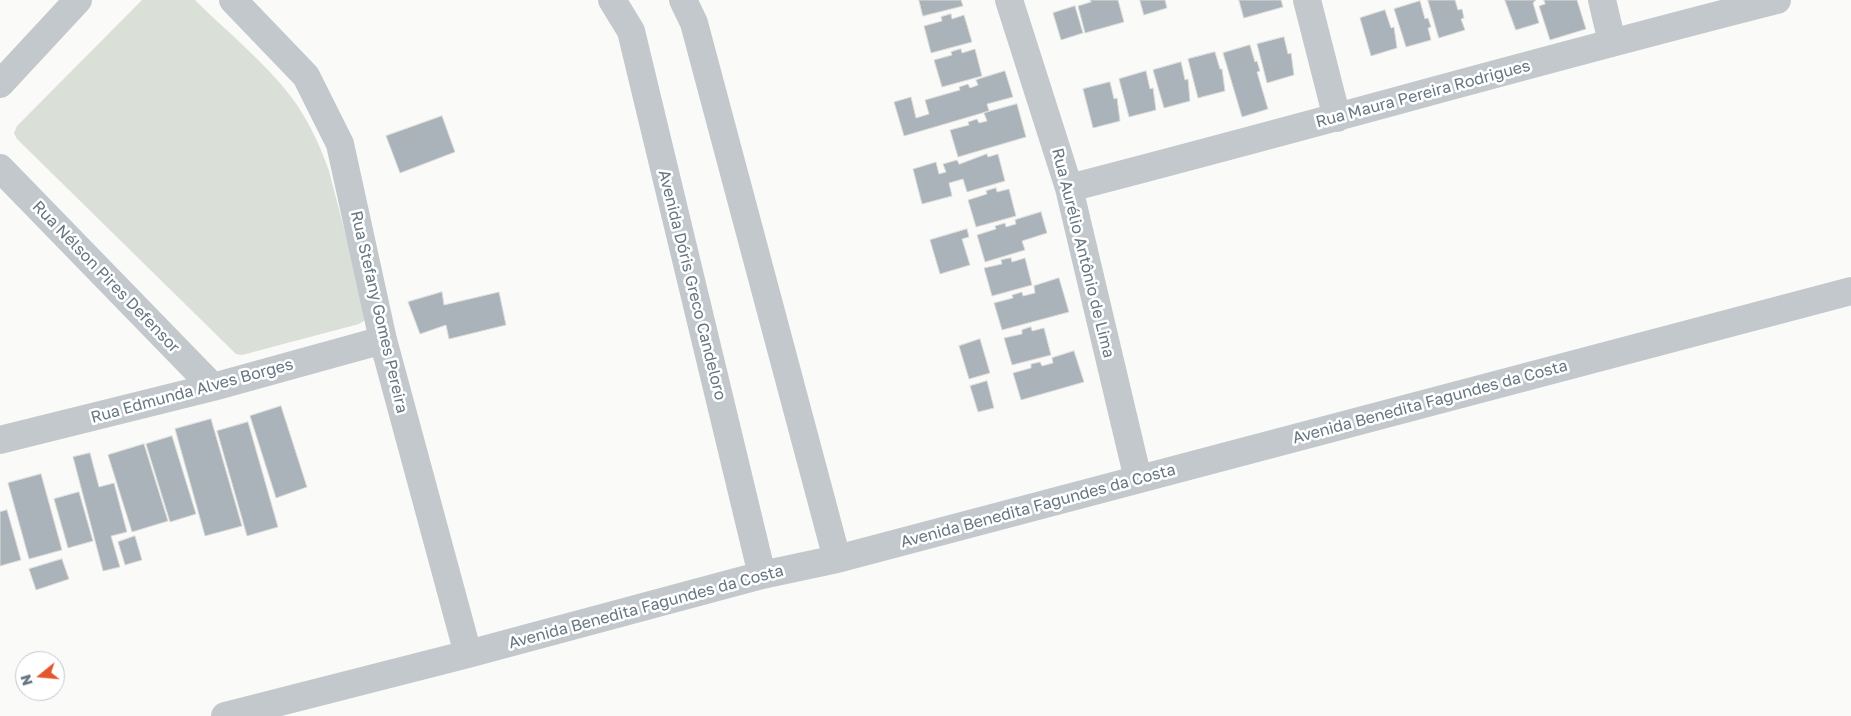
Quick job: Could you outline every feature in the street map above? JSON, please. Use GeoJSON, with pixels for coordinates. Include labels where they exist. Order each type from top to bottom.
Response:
{"type":"FeatureCollection","features":[{"type":"Feature","properties":{"kind":"street"},"geometry":{"type":"LineString","coordinates":[[0,84],[78,0]]}},
{"type":"Feature","properties":{"kind":"street","name":"Rua Stefany Gomes Pereira"},"geometry":{"type":"LineString","coordinates":[[233,0],[306,76],[340,144],[383,340],[468,654]]}},
{"type":"Feature","properties":{"kind":"street","name":"Avenida Dóris Greco Candeloro"},"geometry":{"type":"LineString","coordinates":[[612,0],[631,31],[762,575]]}},
{"type":"Feature","properties":{"kind":"street"},"geometry":{"type":"LineString","coordinates":[[683,0],[694,23],[837,560]]}},
{"type":"Feature","properties":{"kind":"street","name":"Rua Aurélio Antônio de Lima"},"geometry":{"type":"LineString","coordinates":[[1009,0],[1069,188],[1138,479]]}},
{"type":"Feature","properties":{"kind":"street"},"geometry":{"type":"LineString","coordinates":[[1307,0],[1337,118]]}},
{"type":"Feature","properties":{"kind":"street"},"geometry":{"type":"LineString","coordinates":[[1602,0],[1612,42]]}},
{"type":"Feature","properties":{"kind":"street","name":"Rua Maura Pereira Rodrigues"},"geometry":{"type":"LineString","coordinates":[[1069,188],[1337,118],[1612,42],[1777,0]]}},
{"type":"Feature","properties":{"kind":"street","name":"Rua Nélson Pires Defensor"},"geometry":{"type":"LineString","coordinates":[[0,168],[213,387]]}},
{"type":"Feature","properties":{"kind":"street","name":"Avenida Benedita Fagundes da Costa"},"geometry":{"type":"LineString","coordinates":[[224,716],[468,654],[762,575],[837,560],[1851,291]]}},
{"type":"Feature","properties":{"kind":"street","name":"Rua Edmunda Alves Borges"},"geometry":{"type":"LineString","coordinates":[[0,440],[213,387],[383,340]]}},
{"type":"Feature","properties":{"kind":"shaded area"},"geometry":{"type":"Polygon","coordinates":[[[142,0],[195,0],[275,77],[297,105],[315,137],[329,171],[366,313],[365,320],[359,324],[242,355],[236,354],[17,139],[14,133],[17,126],[142,0]]]}},
{"type":"Feature","properties":{"kind":"building"},"geometry":{"type":"Polygon","coordinates":[[[919,0],[961,0],[963,6],[923,16],[919,0]]]}},
{"type":"Feature","properties":{"kind":"building"},"geometry":{"type":"Polygon","coordinates":[[[1090,0],[1118,0],[1124,22],[1085,33],[1078,6],[1091,2],[1090,0]]]}},
{"type":"Feature","properties":{"kind":"building"},"geometry":{"type":"Polygon","coordinates":[[[1140,0],[1165,0],[1167,8],[1144,15],[1140,0]]]}},
{"type":"Feature","properties":{"kind":"building"},"geometry":{"type":"Polygon","coordinates":[[[1239,0],[1281,0],[1283,7],[1244,18],[1239,0]]]}},
{"type":"Feature","properties":{"kind":"building"},"geometry":{"type":"Polygon","coordinates":[[[1428,0],[1455,0],[1458,10],[1462,9],[1464,18],[1461,19],[1465,30],[1439,38],[1428,0]]]}},
{"type":"Feature","properties":{"kind":"building"},"geometry":{"type":"Polygon","coordinates":[[[1505,0],[1536,0],[1533,3],[1539,23],[1516,30],[1505,0]]]}},
{"type":"Feature","properties":{"kind":"building"},"geometry":{"type":"Polygon","coordinates":[[[1544,0],[1577,0],[1586,29],[1550,40],[1539,6],[1545,4],[1544,0]]]}},
{"type":"Feature","properties":{"kind":"building"},"geometry":{"type":"Polygon","coordinates":[[[1420,1],[1425,19],[1428,18],[1431,27],[1428,28],[1431,40],[1406,47],[1394,9],[1420,1]]]}},
{"type":"Feature","properties":{"kind":"building"},"geometry":{"type":"Polygon","coordinates":[[[1075,6],[1083,33],[1061,40],[1053,13],[1075,6]]]}},
{"type":"Feature","properties":{"kind":"building"},"geometry":{"type":"Polygon","coordinates":[[[1385,10],[1391,28],[1394,27],[1397,48],[1371,56],[1360,18],[1385,10]]]}},
{"type":"Feature","properties":{"kind":"building"},"geometry":{"type":"Polygon","coordinates":[[[951,14],[952,19],[964,15],[972,42],[931,53],[924,26],[942,21],[941,17],[951,14]]]}},
{"type":"Feature","properties":{"kind":"building"},"geometry":{"type":"Polygon","coordinates":[[[1284,37],[1288,54],[1291,53],[1294,75],[1267,83],[1257,44],[1284,37]]]}},
{"type":"Feature","properties":{"kind":"building"},"geometry":{"type":"Polygon","coordinates":[[[1250,45],[1260,71],[1257,72],[1268,109],[1242,117],[1223,53],[1250,45]]]}},
{"type":"Feature","properties":{"kind":"building"},"geometry":{"type":"Polygon","coordinates":[[[961,49],[962,53],[975,49],[982,76],[942,87],[934,60],[952,55],[951,52],[961,49]]]}},
{"type":"Feature","properties":{"kind":"building"},"geometry":{"type":"Polygon","coordinates":[[[1215,52],[1220,69],[1222,69],[1225,91],[1198,98],[1188,59],[1215,52]]]}},
{"type":"Feature","properties":{"kind":"building"},"geometry":{"type":"Polygon","coordinates":[[[1181,62],[1185,80],[1188,79],[1190,101],[1164,108],[1153,70],[1181,62]]]}},
{"type":"Feature","properties":{"kind":"building"},"geometry":{"type":"Polygon","coordinates":[[[1005,71],[1013,97],[987,104],[989,111],[904,136],[894,102],[911,97],[916,118],[929,114],[925,100],[960,90],[959,87],[968,84],[970,88],[978,85],[976,80],[1005,71]]]}},
{"type":"Feature","properties":{"kind":"building"},"geometry":{"type":"Polygon","coordinates":[[[1146,71],[1150,89],[1153,88],[1156,110],[1129,117],[1119,79],[1146,71]]]}},
{"type":"Feature","properties":{"kind":"building"},"geometry":{"type":"Polygon","coordinates":[[[1110,82],[1114,99],[1117,98],[1120,121],[1093,128],[1083,89],[1110,82]]]}},
{"type":"Feature","properties":{"kind":"building"},"geometry":{"type":"Polygon","coordinates":[[[1017,104],[1026,137],[958,157],[950,130],[969,125],[968,122],[977,119],[979,123],[987,121],[984,113],[1017,104]]]}},
{"type":"Feature","properties":{"kind":"building"},"geometry":{"type":"Polygon","coordinates":[[[442,116],[455,152],[400,173],[386,136],[442,116]]]}},
{"type":"Feature","properties":{"kind":"building"},"geometry":{"type":"Polygon","coordinates":[[[987,154],[988,157],[998,154],[1005,181],[967,192],[963,179],[949,183],[952,196],[922,204],[913,169],[936,162],[939,174],[946,172],[943,164],[957,160],[959,164],[987,154]]]}},
{"type":"Feature","properties":{"kind":"building"},"geometry":{"type":"Polygon","coordinates":[[[996,188],[997,192],[1009,189],[1016,216],[976,227],[968,200],[987,194],[986,191],[996,188]]]}},
{"type":"Feature","properties":{"kind":"building"},"geometry":{"type":"Polygon","coordinates":[[[1041,212],[1047,233],[1022,241],[1025,250],[985,262],[977,235],[996,229],[995,226],[1005,223],[1006,227],[1016,224],[1015,220],[1041,212]]]}},
{"type":"Feature","properties":{"kind":"building"},"geometry":{"type":"Polygon","coordinates":[[[967,229],[969,237],[962,239],[970,265],[940,274],[930,240],[967,229]]]}},
{"type":"Feature","properties":{"kind":"building"},"geometry":{"type":"Polygon","coordinates":[[[1011,258],[1012,262],[1025,258],[1032,285],[992,296],[984,268],[1002,264],[1001,260],[1011,258]]]}},
{"type":"Feature","properties":{"kind":"building"},"geometry":{"type":"Polygon","coordinates":[[[1059,278],[1069,312],[1002,330],[994,303],[1013,298],[1012,295],[1022,292],[1023,296],[1035,293],[1034,286],[1059,278]]]}},
{"type":"Feature","properties":{"kind":"building"},"geometry":{"type":"Polygon","coordinates":[[[442,292],[444,305],[499,292],[506,325],[449,339],[446,325],[420,334],[408,302],[442,292]]]}},
{"type":"Feature","properties":{"kind":"building"},"geometry":{"type":"Polygon","coordinates":[[[1031,327],[1032,331],[1044,328],[1051,355],[1012,365],[1004,338],[1022,334],[1022,330],[1031,327]]]}},
{"type":"Feature","properties":{"kind":"building"},"geometry":{"type":"Polygon","coordinates":[[[980,339],[990,373],[969,379],[959,346],[980,339]]]}},
{"type":"Feature","properties":{"kind":"building"},"geometry":{"type":"Polygon","coordinates":[[[1074,351],[1084,382],[1021,400],[1013,373],[1031,368],[1031,364],[1040,362],[1042,366],[1053,363],[1052,358],[1074,351]]]}},
{"type":"Feature","properties":{"kind":"building"},"geometry":{"type":"Polygon","coordinates":[[[987,381],[994,408],[978,412],[970,386],[987,381]]]}},
{"type":"Feature","properties":{"kind":"building"},"geometry":{"type":"Polygon","coordinates":[[[281,406],[307,487],[276,498],[250,416],[281,406]]]}},
{"type":"Feature","properties":{"kind":"building"},"geometry":{"type":"Polygon","coordinates":[[[211,419],[242,526],[205,536],[175,429],[211,419]]]}},
{"type":"Feature","properties":{"kind":"building"},"geometry":{"type":"Polygon","coordinates":[[[248,422],[278,527],[247,536],[217,431],[248,422]]]}},
{"type":"Feature","properties":{"kind":"building"},"geometry":{"type":"Polygon","coordinates":[[[172,436],[196,514],[170,522],[146,444],[172,436]]]}},
{"type":"Feature","properties":{"kind":"building"},"geometry":{"type":"Polygon","coordinates":[[[144,444],[168,521],[132,532],[108,455],[144,444]]]}},
{"type":"Feature","properties":{"kind":"building"},"geometry":{"type":"Polygon","coordinates":[[[90,453],[99,487],[114,483],[127,532],[111,536],[120,567],[103,571],[73,457],[90,453]]]}},
{"type":"Feature","properties":{"kind":"building"},"geometry":{"type":"Polygon","coordinates":[[[41,474],[62,550],[29,559],[8,483],[41,474]]]}},
{"type":"Feature","properties":{"kind":"building"},"geometry":{"type":"Polygon","coordinates":[[[79,492],[93,541],[68,548],[54,499],[79,492]]]}},
{"type":"Feature","properties":{"kind":"building"},"geometry":{"type":"Polygon","coordinates":[[[7,510],[21,560],[0,566],[0,512],[7,510]]]}},
{"type":"Feature","properties":{"kind":"building"},"geometry":{"type":"Polygon","coordinates":[[[135,536],[142,560],[125,565],[118,542],[135,536]]]}},
{"type":"Feature","properties":{"kind":"building"},"geometry":{"type":"Polygon","coordinates":[[[62,559],[69,579],[36,590],[29,569],[62,559]]]}}]}
